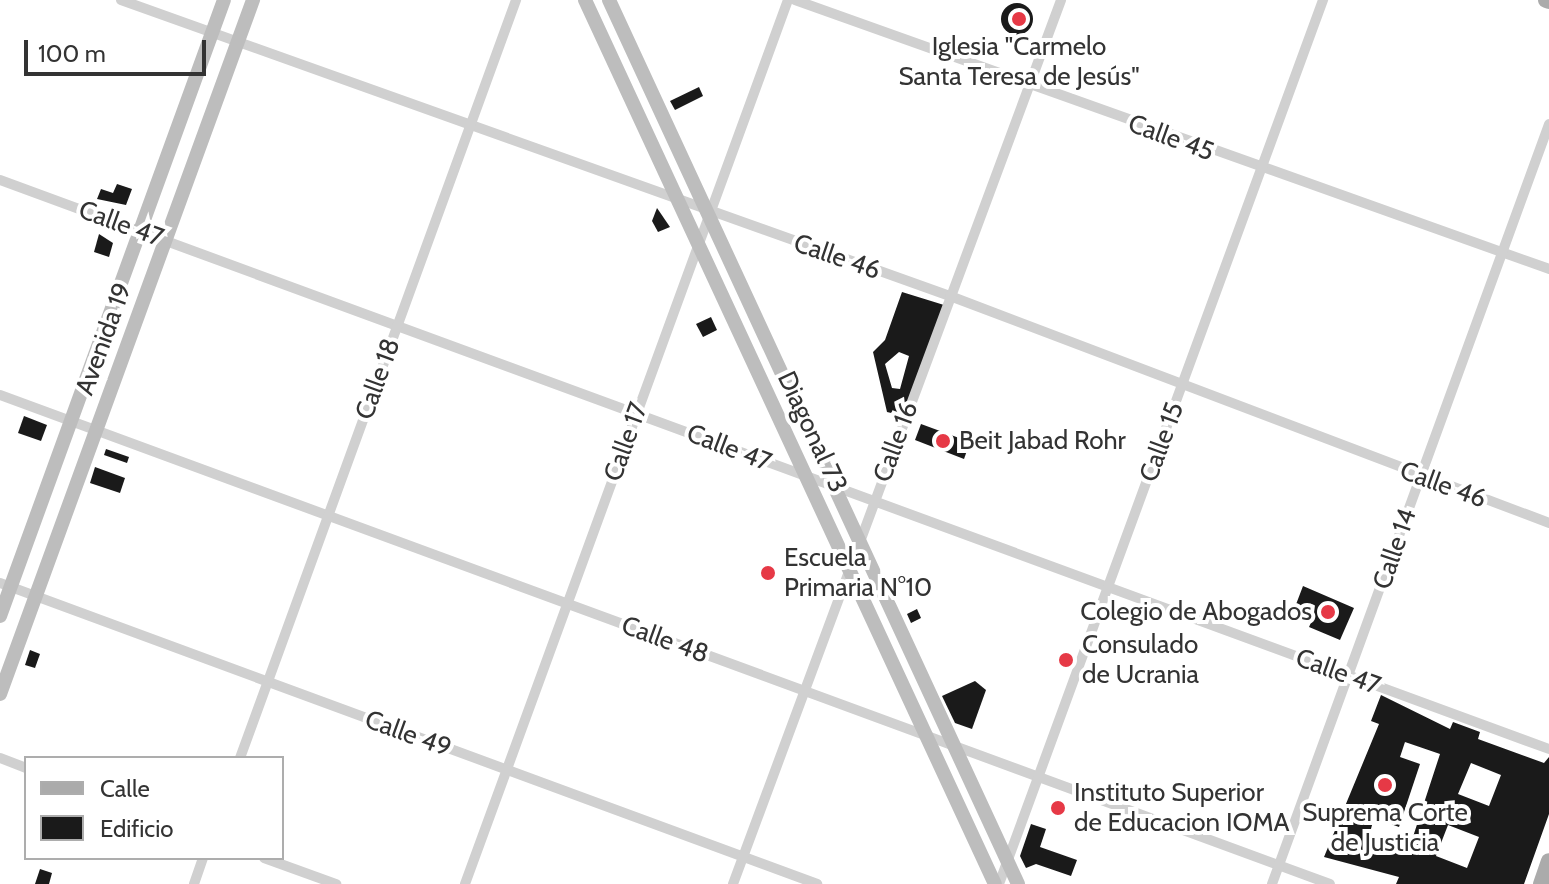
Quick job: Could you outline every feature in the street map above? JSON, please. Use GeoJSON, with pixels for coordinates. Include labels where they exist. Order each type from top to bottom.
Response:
{"type":"FeatureCollection","features":[{"type":"Feature","properties":{"kind":"main road","name":"Avenida 19"},"geometry":{"type":"LineString","coordinates":[[0,616],[5,585],[71,421],[224,0]]}},
{"type":"Feature","properties":{"kind":"main road","name":"Avenida 19"},"geometry":{"type":"LineString","coordinates":[[0,694],[253,0]]}},
{"type":"Feature","properties":{"kind":"main road","name":"Diagonal 73"},"geometry":{"type":"LineString","coordinates":[[585,0],[997,884]]}},
{"type":"Feature","properties":{"kind":"main road","name":"Diagonal 73"},"geometry":{"type":"LineString","coordinates":[[609,0],[1018,884]]}},
{"type":"Feature","properties":{"kind":"main road"},"geometry":{"type":"LineString","coordinates":[[1541,884],[1549,861]]}},
{"type":"Feature","properties":{"kind":"street","name":"Calle 46"},"geometry":{"type":"LineString","coordinates":[[121,0],[679,203],[950,296],[1184,383],[1420,478],[1549,523]]}},
{"type":"Feature","properties":{"kind":"street","name":"Calle 18"},"geometry":{"type":"LineString","coordinates":[[241,756],[516,0]]}},
{"type":"Feature","properties":{"kind":"street","name":"Calle 17"},"geometry":{"type":"LineString","coordinates":[[465,884],[788,0]]}},
{"type":"Feature","properties":{"kind":"street","name":"Calle 45"},"geometry":{"type":"LineString","coordinates":[[795,0],[1261,171],[1549,269]]}},
{"type":"Feature","properties":{"kind":"street","name":"Calle 16"},"geometry":{"type":"LineString","coordinates":[[733,884],[1061,0]]}},
{"type":"Feature","properties":{"kind":"street","name":"Calle 15"},"geometry":{"type":"LineString","coordinates":[[997,884],[1041,778],[1323,0]]}},
{"type":"Feature","properties":{"kind":"street","name":"Calle 14"},"geometry":{"type":"LineString","coordinates":[[1272,884],[1350,676],[1498,250],[1549,124]]}},
{"type":"Feature","properties":{"kind":"street","name":"Calle 47"},"geometry":{"type":"LineString","coordinates":[[0,180],[1549,749]]}},
{"type":"Feature","properties":{"kind":"street","name":"Calle 48"},"geometry":{"type":"LineString","coordinates":[[0,395],[1330,884]]}},
{"type":"Feature","properties":{"kind":"street","name":"Calle 49"},"geometry":{"type":"LineString","coordinates":[[5,585],[817,884]]}},
{"type":"Feature","properties":{"kind":"street"},"geometry":{"type":"LineString","coordinates":[[0,758],[24,767]]}},
{"type":"Feature","properties":{"kind":"street"},"geometry":{"type":"LineString","coordinates":[[194,884],[202,860]]}},
{"type":"Feature","properties":{"kind":"street"},"geometry":{"type":"LineString","coordinates":[[270,860],[336,884]]}},
{"type":"Feature","properties":{"kind":"building","name":"Iglesia \"Carmelo Santa Teresa de Jesús\""},"geometry":{"type":"Polygon","coordinates":[[[1017,3],[1028,8],[1033,19],[1028,30],[1017,35],[1006,30],[1001,19],[1006,8],[1017,3]]]}},
{"type":"Feature","properties":{"kind":"building"},"geometry":{"type":"Polygon","coordinates":[[[699,87],[703,96],[675,110],[670,101],[699,87]]]}},
{"type":"Feature","properties":{"kind":"building"},"geometry":{"type":"Polygon","coordinates":[[[117,184],[132,189],[126,205],[97,199],[101,189],[113,193],[117,184]]]}},
{"type":"Feature","properties":{"kind":"building"},"geometry":{"type":"Polygon","coordinates":[[[657,208],[670,227],[658,232],[652,221],[657,208]]]}},
{"type":"Feature","properties":{"kind":"building"},"geometry":{"type":"Polygon","coordinates":[[[99,234],[113,243],[109,257],[94,252],[99,234]]]}},
{"type":"Feature","properties":{"kind":"building"},"geometry":{"type":"Polygon","coordinates":[[[902,292],[944,305],[904,416],[887,412],[873,352],[885,340],[902,292]],[[899,352],[885,364],[892,388],[900,389],[909,356],[899,352]]]}},
{"type":"Feature","properties":{"kind":"building"},"geometry":{"type":"Polygon","coordinates":[[[711,317],[717,330],[703,337],[696,324],[711,317]]]}},
{"type":"Feature","properties":{"kind":"building"},"geometry":{"type":"Polygon","coordinates":[[[24,416],[47,425],[41,441],[18,433],[24,416]]]}},
{"type":"Feature","properties":{"kind":"building","name":"Beit Jabad Rohr"},"geometry":{"type":"Polygon","coordinates":[[[921,424],[970,442],[964,459],[915,440],[921,424]]]}},
{"type":"Feature","properties":{"kind":"building"},"geometry":{"type":"Polygon","coordinates":[[[106,449],[129,457],[127,463],[104,455],[106,449]]]}},
{"type":"Feature","properties":{"kind":"building"},"geometry":{"type":"Polygon","coordinates":[[[95,467],[125,478],[120,493],[90,483],[95,467]]]}},
{"type":"Feature","properties":{"kind":"building","name":"Colegio de Abogados"},"geometry":{"type":"Polygon","coordinates":[[[1303,586],[1354,608],[1340,640],[1309,627],[1314,616],[1295,607],[1303,586]]]}},
{"type":"Feature","properties":{"kind":"building"},"geometry":{"type":"Polygon","coordinates":[[[917,609],[921,618],[911,623],[907,614],[917,609]]]}},
{"type":"Feature","properties":{"kind":"building"},"geometry":{"type":"Polygon","coordinates":[[[30,650],[40,654],[35,668],[25,665],[30,650]]]}},
{"type":"Feature","properties":{"kind":"building"},"geometry":{"type":"Polygon","coordinates":[[[975,681],[986,690],[972,729],[955,723],[942,696],[975,681]]]}},
{"type":"Feature","properties":{"kind":"building","name":"Suprema Corte de Justicia"},"geometry":{"type":"Polygon","coordinates":[[[1381,695],[1450,729],[1453,722],[1480,732],[1478,739],[1544,763],[1549,757],[1549,814],[1524,884],[1396,884],[1399,877],[1324,857],[1379,724],[1371,721],[1381,695]],[[1405,742],[1400,757],[1420,764],[1399,827],[1374,818],[1369,836],[1409,849],[1440,754],[1405,742]],[[1471,763],[1458,794],[1489,806],[1501,775],[1471,763]],[[1448,825],[1436,856],[1467,868],[1479,837],[1448,825]]]}},
{"type":"Feature","properties":{"kind":"building"},"geometry":{"type":"Polygon","coordinates":[[[1031,824],[1046,829],[1040,847],[1077,860],[1071,876],[1036,864],[1026,868],[1020,856],[1031,824]]]}},
{"type":"Feature","properties":{"kind":"building"},"geometry":{"type":"Polygon","coordinates":[[[40,869],[52,873],[49,884],[35,884],[40,869]]]}},
{"type":"Feature","properties":{"kind":"place","name":"Iglesia \"Carmelo Santa Teresa de Jesús\""},"geometry":{"type":"Point","coordinates":[1019,19]}},
{"type":"Feature","properties":{"kind":"place","name":"Beit Jabad Rohr"},"geometry":{"type":"Point","coordinates":[943,441]}},
{"type":"Feature","properties":{"kind":"place","name":"Escuela Primaria N°10"},"geometry":{"type":"Point","coordinates":[768,573]}},
{"type":"Feature","properties":{"kind":"place","name":"Colegio de Abogados"},"geometry":{"type":"Point","coordinates":[1328,612]}},
{"type":"Feature","properties":{"kind":"place","name":"Consulado de Ucrania"},"geometry":{"type":"Point","coordinates":[1066,660]}},
{"type":"Feature","properties":{"kind":"place","name":"Suprema Corte de Justicia"},"geometry":{"type":"Point","coordinates":[1385,785]}},
{"type":"Feature","properties":{"kind":"place","name":"Instituto Superior de Educacion IOMA"},"geometry":{"type":"Point","coordinates":[1058,808]}}]}
